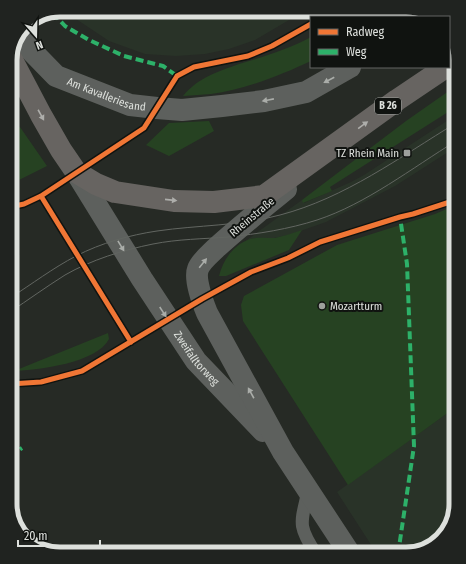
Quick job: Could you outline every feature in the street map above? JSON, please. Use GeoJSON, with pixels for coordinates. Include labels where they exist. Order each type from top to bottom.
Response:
{"type":"FeatureCollection","features":[{"type":"Feature","properties":{"kind":"main road","name":"Rheinstraße"},"geometry":{"type":"LineString","coordinates":[[76,172],[96,184],[115,192],[174,201],[214,202],[264,196],[397,100],[445,68]]}},
{"type":"Feature","properties":{"kind":"main road"},"geometry":{"type":"LineString","coordinates":[[17,83],[76,172]]}},
{"type":"Feature","properties":{"kind":"street","name":"Am Kavalleriesand"},"geometry":{"type":"LineString","coordinates":[[21,40],[56,76],[130,104],[157,108],[182,110],[250,103],[306,92],[348,68]]}},
{"type":"Feature","properties":{"kind":"street","name":"Rheinstraße"},"geometry":{"type":"LineString","coordinates":[[202,300],[198,269],[203,262],[228,237],[303,175],[331,147]]}},
{"type":"Feature","properties":{"kind":"street","name":"Zweifalltorweg"},"geometry":{"type":"LineString","coordinates":[[76,172],[145,285],[196,361],[283,452]]}},
{"type":"Feature","properties":{"kind":"street","name":"Zweifalltorweg"},"geometry":{"type":"LineString","coordinates":[[202,300],[207,313],[283,452],[345,547]]}},
{"type":"Feature","properties":{"kind":"lane"},"geometry":{"type":"LineString","coordinates":[[308,490],[302,517],[302,527],[305,536],[312,547]]}},
{"type":"Feature","properties":{"kind":"shaded area"},"geometry":{"type":"Polygon","coordinates":[[[73,17],[294,17],[255,40],[229,49],[205,54],[176,56],[145,54],[109,41],[73,17]]]}},
{"type":"Feature","properties":{"kind":"shaded area"},"geometry":{"type":"Polygon","coordinates":[[[449,120],[449,151],[395,186],[326,222],[289,235],[274,238],[250,239],[240,245],[302,200],[304,203],[364,175],[449,120]]]}},
{"type":"Feature","properties":{"kind":"shaded area"},"geometry":{"type":"Polygon","coordinates":[[[449,412],[449,509],[446,520],[440,530],[430,540],[411,547],[372,547],[337,492],[449,412]]]}},
{"type":"Feature","properties":{"kind":"green space"},"geometry":{"type":"Polygon","coordinates":[[[310,38],[310,61],[287,72],[224,92],[183,96],[195,84],[209,76],[239,64],[267,56],[310,38]]]}},
{"type":"Feature","properties":{"kind":"green space"},"geometry":{"type":"Polygon","coordinates":[[[449,91],[449,111],[330,187],[332,191],[303,203],[302,200],[406,121],[449,91]]]}},
{"type":"Feature","properties":{"kind":"green space"},"geometry":{"type":"Polygon","coordinates":[[[209,121],[214,131],[169,156],[146,145],[169,123],[209,121]]]}},
{"type":"Feature","properties":{"kind":"green space"},"geometry":{"type":"Polygon","coordinates":[[[20,127],[47,166],[17,181],[17,128],[20,127]]]}},
{"type":"Feature","properties":{"kind":"green space"},"geometry":{"type":"Polygon","coordinates":[[[449,208],[449,412],[348,485],[243,321],[241,305],[244,296],[337,245],[435,214],[449,208]]]}},
{"type":"Feature","properties":{"kind":"green space"},"geometry":{"type":"Polygon","coordinates":[[[302,230],[289,250],[226,276],[219,276],[226,259],[234,249],[244,242],[256,238],[275,238],[302,230]]]}},
{"type":"Feature","properties":{"kind":"green space"},"geometry":{"type":"Polygon","coordinates":[[[108,333],[109,339],[102,347],[92,354],[80,359],[51,367],[17,370],[108,333]]]}},
{"type":"Feature","properties":{"kind":"tram line"},"geometry":{"type":"LineString","coordinates":[[17,293],[76,256],[95,247],[116,240],[157,231],[265,219],[304,208],[349,187],[393,163],[449,127]]}},
{"type":"Feature","properties":{"kind":"tram line"},"geometry":{"type":"LineString","coordinates":[[17,307],[65,275],[96,260],[119,252],[162,242],[228,237],[273,231],[317,220],[353,205],[371,195],[449,146]]}},
{"type":"Feature","properties":{"kind":"marked path"},"geometry":{"type":"LineString","coordinates":[[57,17],[65,26],[89,40],[124,56],[163,66],[177,76]]}},
{"type":"Feature","properties":{"kind":"marked path"},"geometry":{"type":"LineString","coordinates":[[399,547],[414,446],[407,264],[400,217]]}},
{"type":"Feature","properties":{"kind":"marked path"},"geometry":{"type":"LineString","coordinates":[[17,451],[22,448]]}},
{"type":"Feature","properties":{"kind":"cycle path"},"geometry":{"type":"LineString","coordinates":[[17,206],[41,196],[144,128],[177,76],[194,67],[248,56],[272,46],[310,25]]}},
{"type":"Feature","properties":{"kind":"cycle path"},"geometry":{"type":"LineString","coordinates":[[41,196],[131,342]]}},
{"type":"Feature","properties":{"kind":"cycle path"},"geometry":{"type":"LineString","coordinates":[[17,384],[41,382],[82,371],[202,299],[251,272],[288,258],[320,242],[449,202]]}},
{"type":"Feature","properties":{"kind":"place","name":"TZ Rhein Main"},"geometry":{"type":"Point","coordinates":[407,153]}},
{"type":"Feature","properties":{"kind":"place","name":"Mozartturm"},"geometry":{"type":"Point","coordinates":[322,306]}}]}
